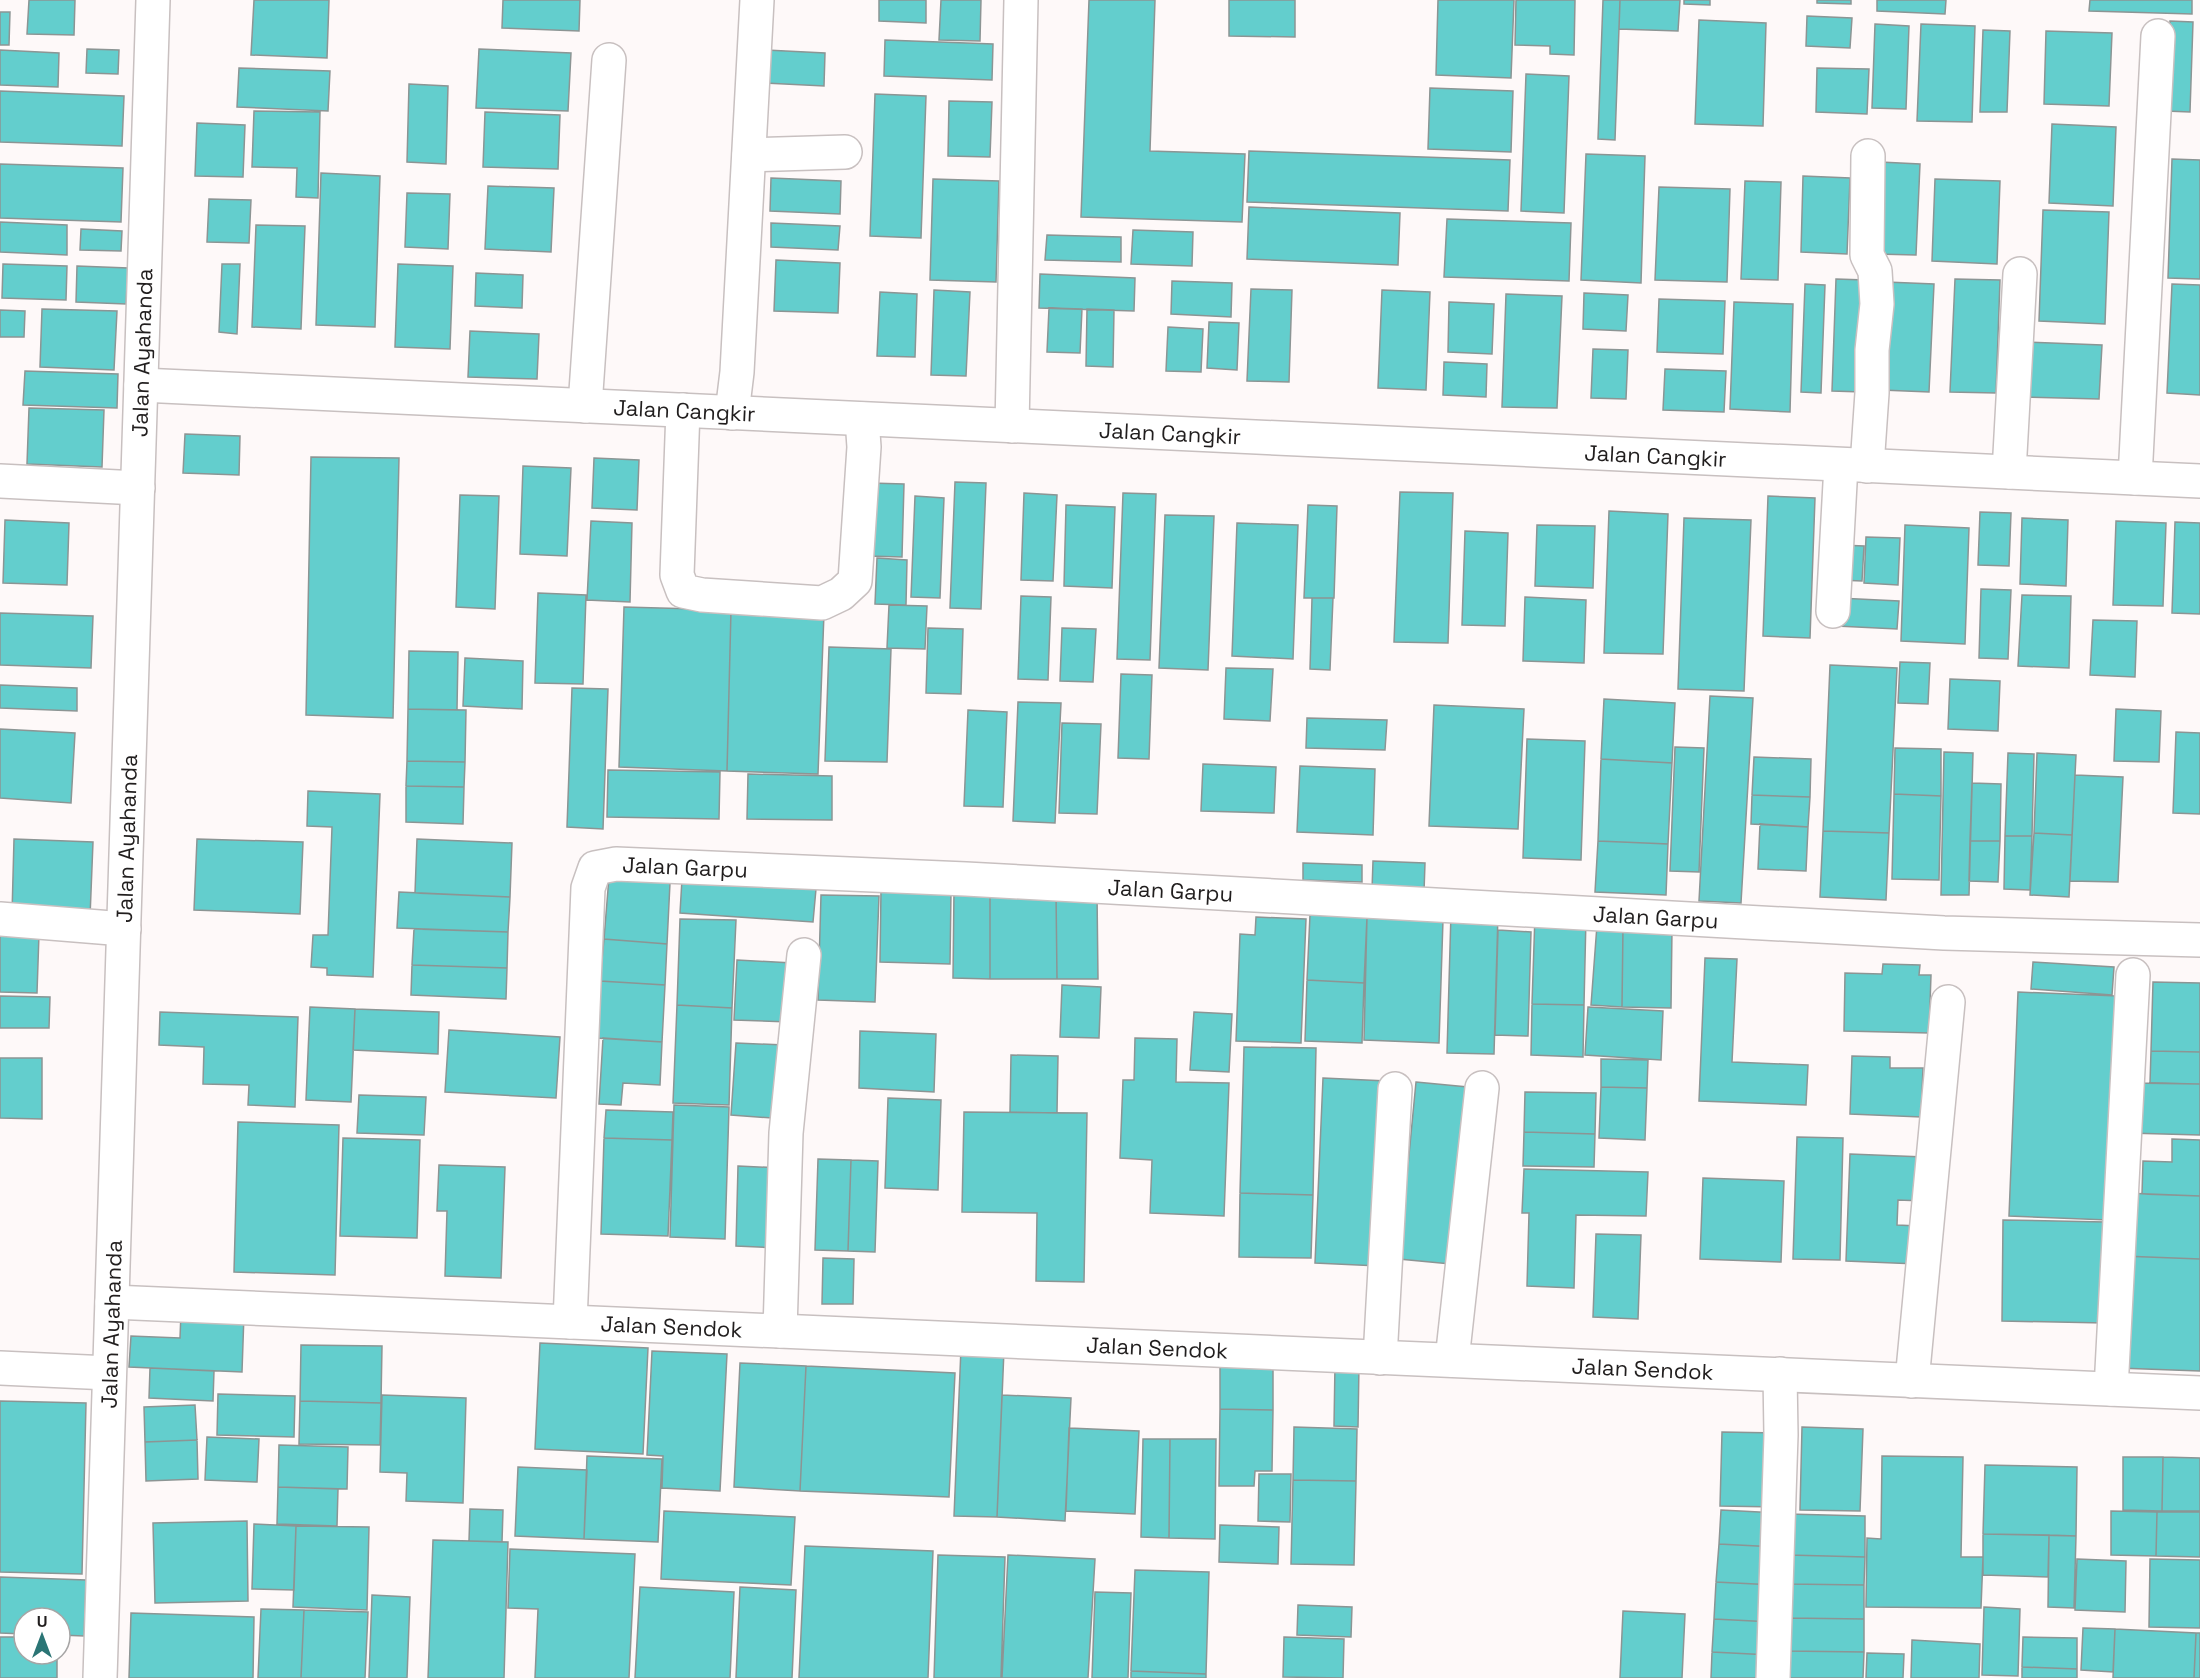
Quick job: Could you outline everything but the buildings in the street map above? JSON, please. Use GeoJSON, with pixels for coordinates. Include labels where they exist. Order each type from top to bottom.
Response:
{"type":"FeatureCollection","features":[{"type":"Feature","properties":{"kind":"street","name":"Jalan Ayahanda"},"geometry":{"type":"LineString","coordinates":[[100,1678],[153,0]]}},
{"type":"Feature","properties":{"kind":"street"},"geometry":{"type":"LineString","coordinates":[[732,413],[737,372],[757,0]]}},
{"type":"Feature","properties":{"kind":"street"},"geometry":{"type":"LineString","coordinates":[[1012,426],[1021,0]]}},
{"type":"Feature","properties":{"kind":"street"},"geometry":{"type":"LineString","coordinates":[[2135,478],[2158,36]]}},
{"type":"Feature","properties":{"kind":"street"},"geometry":{"type":"LineString","coordinates":[[585,406],[609,60]]}},
{"type":"Feature","properties":{"kind":"street"},"geometry":{"type":"LineString","coordinates":[[749,155],[845,152]]}},
{"type":"Feature","properties":{"kind":"street"},"geometry":{"type":"LineString","coordinates":[[1833,611],[1854,465],[1872,393],[1872,350],[1877,304],[1875,271],[1867,255],[1868,156]]}},
{"type":"Feature","properties":{"kind":"street"},"geometry":{"type":"LineString","coordinates":[[2009,472],[2020,274]]}},
{"type":"Feature","properties":{"kind":"street","name":"Jalan Cangkir"},"geometry":{"type":"LineString","coordinates":[[141,385],[2200,482]]}},
{"type":"Feature","properties":{"kind":"street"},"geometry":{"type":"LineString","coordinates":[[683,410],[676,574],[683,591],[702,595],[822,603],[841,594],[855,581],[864,447],[862,419]]}},
{"type":"Feature","properties":{"kind":"street"},"geometry":{"type":"LineString","coordinates":[[0,481],[138,488]]}},
{"type":"Feature","properties":{"kind":"street","name":"Jalan Garpu"},"geometry":{"type":"LineString","coordinates":[[570,1322],[588,888],[595,868],[616,864],[955,879],[1944,933],[2200,940]]}},
{"type":"Feature","properties":{"kind":"street"},"geometry":{"type":"LineString","coordinates":[[0,919],[124,929]]}},
{"type":"Feature","properties":{"kind":"street"},"geometry":{"type":"LineString","coordinates":[[780,1331],[786,1133],[804,956]]}},
{"type":"Feature","properties":{"kind":"street"},"geometry":{"type":"LineString","coordinates":[[2111,1389],[2133,975]]}},
{"type":"Feature","properties":{"kind":"street"},"geometry":{"type":"LineString","coordinates":[[1912,1381],[1948,1002]]}},
{"type":"Feature","properties":{"kind":"street"},"geometry":{"type":"LineString","coordinates":[[1452,1360],[1482,1088]]}},
{"type":"Feature","properties":{"kind":"street"},"geometry":{"type":"LineString","coordinates":[[1380,1358],[1395,1089]]}},
{"type":"Feature","properties":{"kind":"street","name":"Jalan Sendok"},"geometry":{"type":"LineString","coordinates":[[112,1302],[2200,1393]]}},
{"type":"Feature","properties":{"kind":"street"},"geometry":{"type":"LineString","coordinates":[[0,1368],[110,1372]]}},
{"type":"Feature","properties":{"kind":"street"},"geometry":{"type":"LineString","coordinates":[[1773,1678],[1781,1435],[1780,1374]]}}]}
